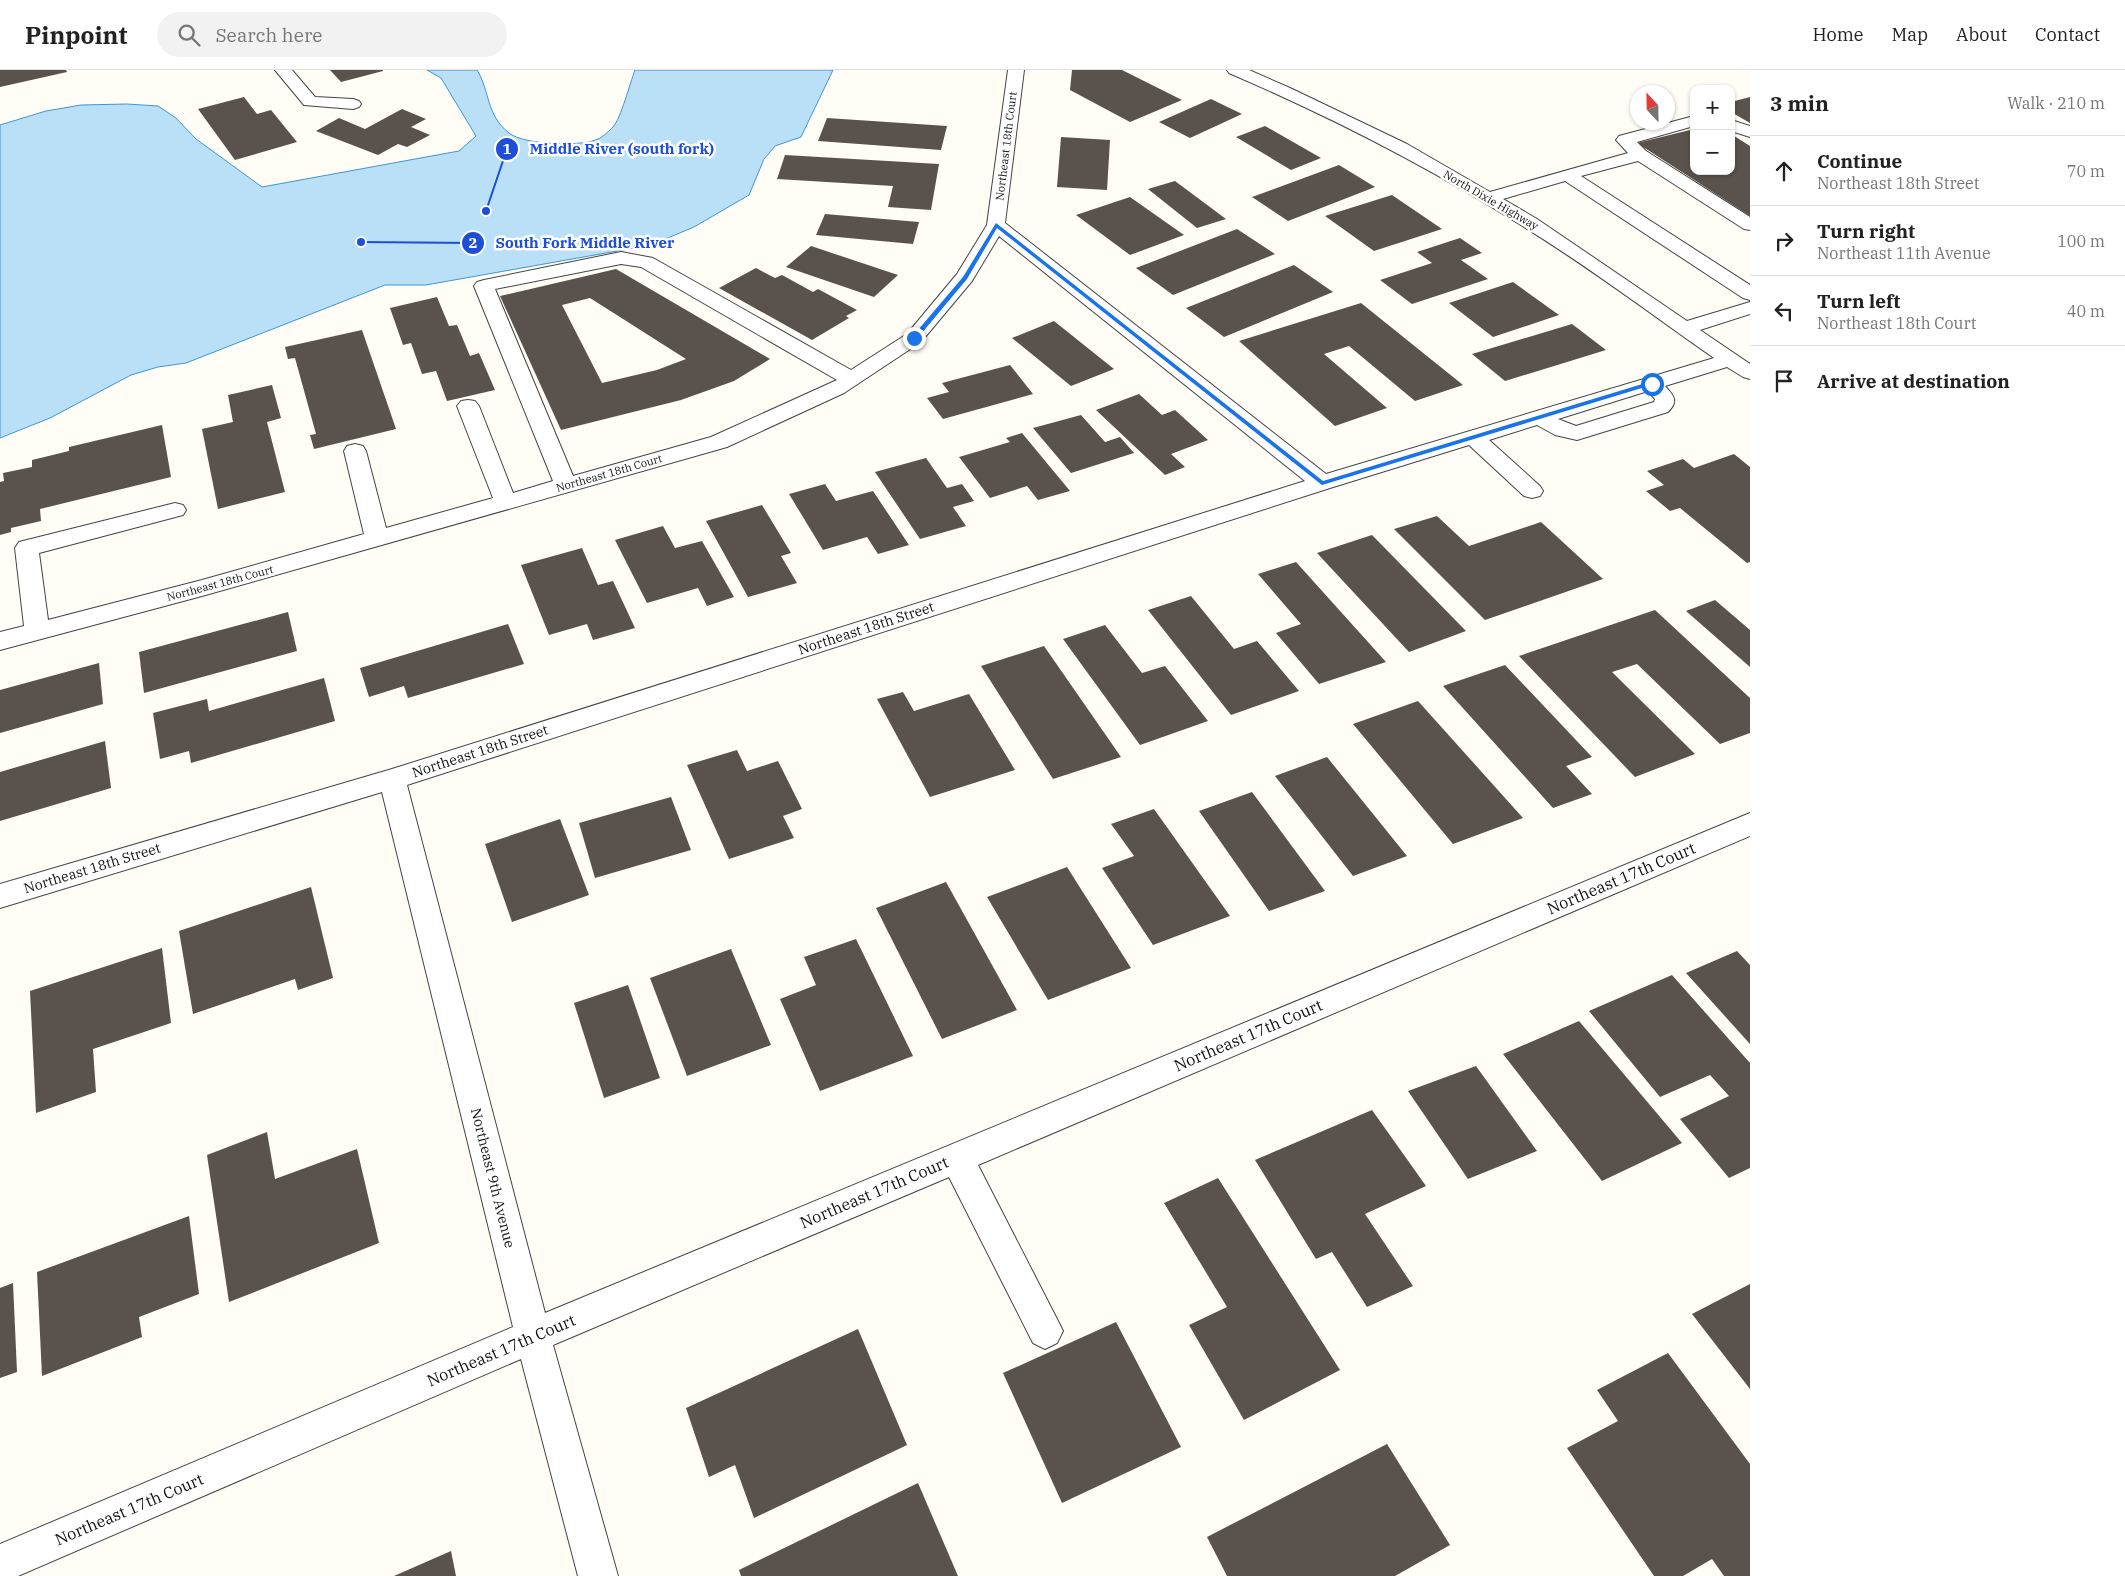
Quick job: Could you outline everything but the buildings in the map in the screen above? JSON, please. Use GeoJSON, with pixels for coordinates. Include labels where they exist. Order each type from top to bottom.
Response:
{"type":"FeatureCollection","features":[{"type":"Feature","properties":{"kind":"street"},"geometry":{"type":"LineString","coordinates":[[283,70],[310,102],[353,104]]}},
{"type":"Feature","properties":{"kind":"street","name":"Northeast 18th Court"},"geometry":{"type":"LineString","coordinates":[[0,641],[192,591],[719,442],[837,389],[914,338],[965,277],[996,225],[1016,70]]}},
{"type":"Feature","properties":{"kind":"street","name":"North Dixie Highway"},"geometry":{"type":"LineString","coordinates":[[1245,71],[1400,148],[1531,223],[1740,366]]}},
{"type":"Feature","properties":{"kind":"street"},"geometry":{"type":"LineString","coordinates":[[1690,123],[1625,140],[1640,156],[1750,225]]}},
{"type":"Feature","properties":{"kind":"street"},"geometry":{"type":"LineString","coordinates":[[1735,126],[1750,132]]}},
{"type":"Feature","properties":{"kind":"street"},"geometry":{"type":"LineString","coordinates":[[1487,198],[1640,156]]}},
{"type":"Feature","properties":{"kind":"street"},"geometry":{"type":"LineString","coordinates":[[1567,175],[1750,294]]}},
{"type":"Feature","properties":{"kind":"street"},"geometry":{"type":"LineString","coordinates":[[996,225],[1322,483]]}},
{"type":"Feature","properties":{"kind":"street"},"geometry":{"type":"LineString","coordinates":[[566,485],[484,286],[621,258],[646,262],[851,379]]}},
{"type":"Feature","properties":{"kind":"street"},"geometry":{"type":"LineString","coordinates":[[1685,328],[1750,308]]}},
{"type":"Feature","properties":{"kind":"street","name":"Northeast 18th Street"},"geometry":{"type":"LineString","coordinates":[[0,896],[392,779],[1322,483],[1652,384],[1740,366]]}},
{"type":"Feature","properties":{"kind":"street"},"geometry":{"type":"LineString","coordinates":[[468,406],[506,502]]}},
{"type":"Feature","properties":{"kind":"street"},"geometry":{"type":"LineString","coordinates":[[1474,438],[1532,492]]}},
{"type":"Feature","properties":{"kind":"street"},"geometry":{"type":"LineString","coordinates":[[356,452],[377,539]]}},
{"type":"Feature","properties":{"kind":"street"},"geometry":{"type":"LineString","coordinates":[[38,631],[27,548],[175,510]]}},
{"type":"Feature","properties":{"kind":"street","name":"Northeast 9th Avenue"},"geometry":{"type":"LineString","coordinates":[[392,779],[533,1336],[598,1576]]}},
{"type":"Feature","properties":{"kind":"street","name":"Northeast 17th Court"},"geometry":{"type":"LineString","coordinates":[[0,1564],[533,1336],[1750,824]]}},
{"type":"Feature","properties":{"kind":"street"},"geometry":{"type":"LineString","coordinates":[[957,1158],[1045,1331]]}},
{"type":"Feature","properties":{"kind":"water"},"geometry":{"type":"Polygon","coordinates":[[[427,70],[477,70],[496,119],[509,133],[527,140],[566,144],[590,142],[598,139],[613,127],[622,108],[635,70],[833,70],[801,137],[775,146],[764,159],[749,195],[694,227],[651,245],[426,285],[385,285],[186,363],[158,367],[131,375],[50,418],[0,438],[0,125],[46,111],[81,105],[127,104],[158,106],[176,118],[196,139],[262,187],[459,151],[476,136],[441,78],[427,70]]]}},
{"type":"Feature","properties":{"kind":"place","name":"Middle River (south fork)"},"geometry":{"type":"Point","coordinates":[486,211]}},
{"type":"Feature","properties":{"kind":"place","name":"South Fork Middle River"},"geometry":{"type":"Point","coordinates":[361,242]}},
{"type":"Feature","properties":{"kind":"route"},"geometry":{"type":"LineString","coordinates":[[914,338],[965,277],[996,225],[1322,483],[1652,384]]}}]}
